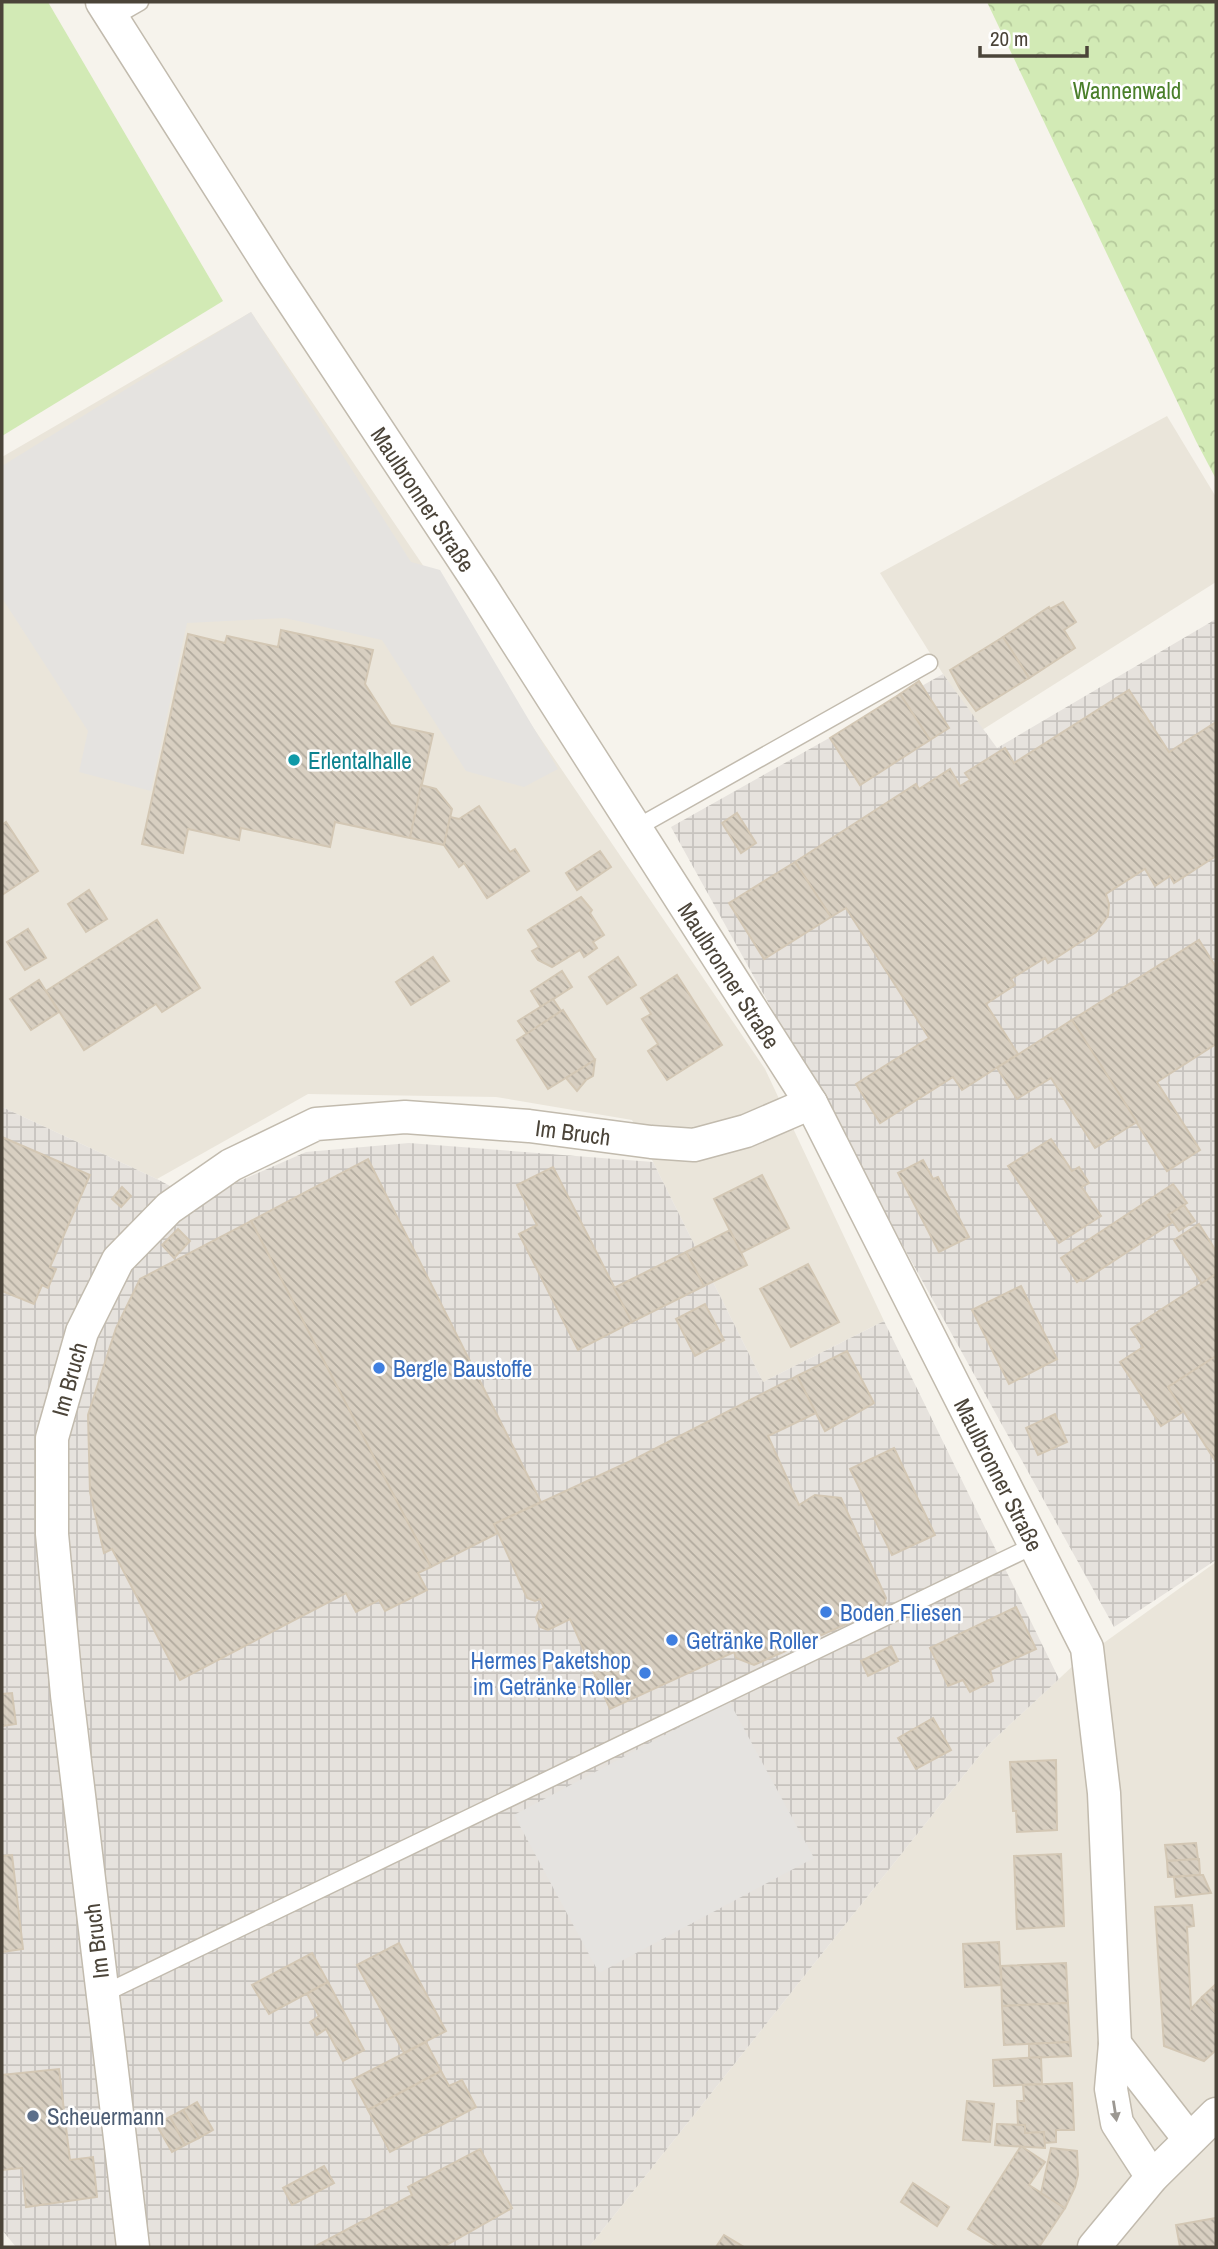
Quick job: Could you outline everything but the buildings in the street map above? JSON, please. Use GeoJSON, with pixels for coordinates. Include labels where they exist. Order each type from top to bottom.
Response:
{"type":"FeatureCollection","features":[{"type":"Feature","properties":{"kind":"street","name":"Maulbronner Straße"},"geometry":{"type":"LineString","coordinates":[[107,10],[274,274],[481,586],[811,1103],[1087,1648],[1104,1793],[1115,2044],[1111,2089],[1116,2123],[1152,2177]]}},
{"type":"Feature","properties":{"kind":"street","name":"Im Bruch"},"geometry":{"type":"LineString","coordinates":[[134,2247],[67,1695],[53,1548],[52,1438],[82,1332],[118,1260],[169,1208],[231,1165],[316,1124],[405,1117],[529,1126],[651,1142],[694,1144],[746,1131],[811,1103]]}},
{"type":"Feature","properties":{"kind":"street"},"geometry":{"type":"LineString","coordinates":[[1115,2044],[1189,2139]]}},
{"type":"Feature","properties":{"kind":"street"},"geometry":{"type":"LineString","coordinates":[[1094,2247],[1152,2177],[1216,2113]]}},
{"type":"Feature","properties":{"kind":"lane"},"geometry":{"type":"LineString","coordinates":[[107,10],[140,2]]}},
{"type":"Feature","properties":{"kind":"lane"},"geometry":{"type":"LineString","coordinates":[[636,828],[929,663]]}},
{"type":"Feature","properties":{"kind":"lane"},"geometry":{"type":"LineString","coordinates":[[103,1994],[1035,1545]]}},
{"type":"Feature","properties":{"kind":"shaded area"},"geometry":{"type":"Polygon","coordinates":[[[251,312],[765,1069],[884,1321],[763,1382],[632,1120],[496,1097],[308,1094],[157,1179],[2,1107],[2,457],[251,312]]]}},
{"type":"Feature","properties":{"kind":"shaded area"},"geometry":{"type":"Polygon","coordinates":[[[251,312],[411,562],[440,570],[558,769],[524,787],[466,771],[382,640],[285,618],[187,623],[151,791],[79,772],[88,731],[2,598],[2,466],[251,312]]]}},
{"type":"Feature","properties":{"kind":"shaded area"},"geometry":{"type":"Polygon","coordinates":[[[1167,416],[1216,497],[1216,582],[982,730],[943,674],[880,573],[1167,416]]]}},
{"type":"Feature","properties":{"kind":"shaded area"},"geometry":{"type":"Polygon","coordinates":[[[1216,619],[1216,1560],[1114,1627],[671,827],[943,674],[997,748],[1216,619]]]}},
{"type":"Feature","properties":{"kind":"shaded area"},"geometry":{"type":"Polygon","coordinates":[[[2,1107],[196,1200],[306,1152],[409,1143],[653,1162],[763,1382],[884,1321],[1059,1679],[988,1745],[589,2247],[16,2247],[2,2230],[2,1107]]]}},
{"type":"Feature","properties":{"kind":"shaded area"},"geometry":{"type":"Polygon","coordinates":[[[1216,1562],[1216,2247],[589,2247],[988,1745],[1076,1663],[1216,1562]]]}},
{"type":"Feature","properties":{"kind":"shaded area"},"geometry":{"type":"Polygon","coordinates":[[[729,1701],[814,1858],[599,1973],[514,1815],[729,1701]]]}},
{"type":"Feature","properties":{"kind":"green space"},"geometry":{"type":"Polygon","coordinates":[[[2,2],[48,2],[223,301],[2,436],[2,2]]]}},
{"type":"Feature","properties":{"kind":"green space","name":"Wannenwald"},"geometry":{"type":"Polygon","coordinates":[[[987,2],[1216,2],[1216,479],[1196,441],[987,2]]]}},
{"type":"Feature","properties":{"kind":"place","name":"Erlentalhalle"},"geometry":{"type":"Point","coordinates":[294,760]}},
{"type":"Feature","properties":{"kind":"place","name":"Bergle Baustoffe"},"geometry":{"type":"Point","coordinates":[379,1368]}},
{"type":"Feature","properties":{"kind":"place","name":"Boden Fliesen"},"geometry":{"type":"Point","coordinates":[826,1612]}},
{"type":"Feature","properties":{"kind":"place","name":"Getränke Roller"},"geometry":{"type":"Point","coordinates":[672,1640]}},
{"type":"Feature","properties":{"kind":"place","name":"Hermes Paketshop im Getränke Roller"},"geometry":{"type":"Point","coordinates":[645,1673]}},
{"type":"Feature","properties":{"kind":"place","name":"Scheuermann"},"geometry":{"type":"Point","coordinates":[33,2116]}}]}
